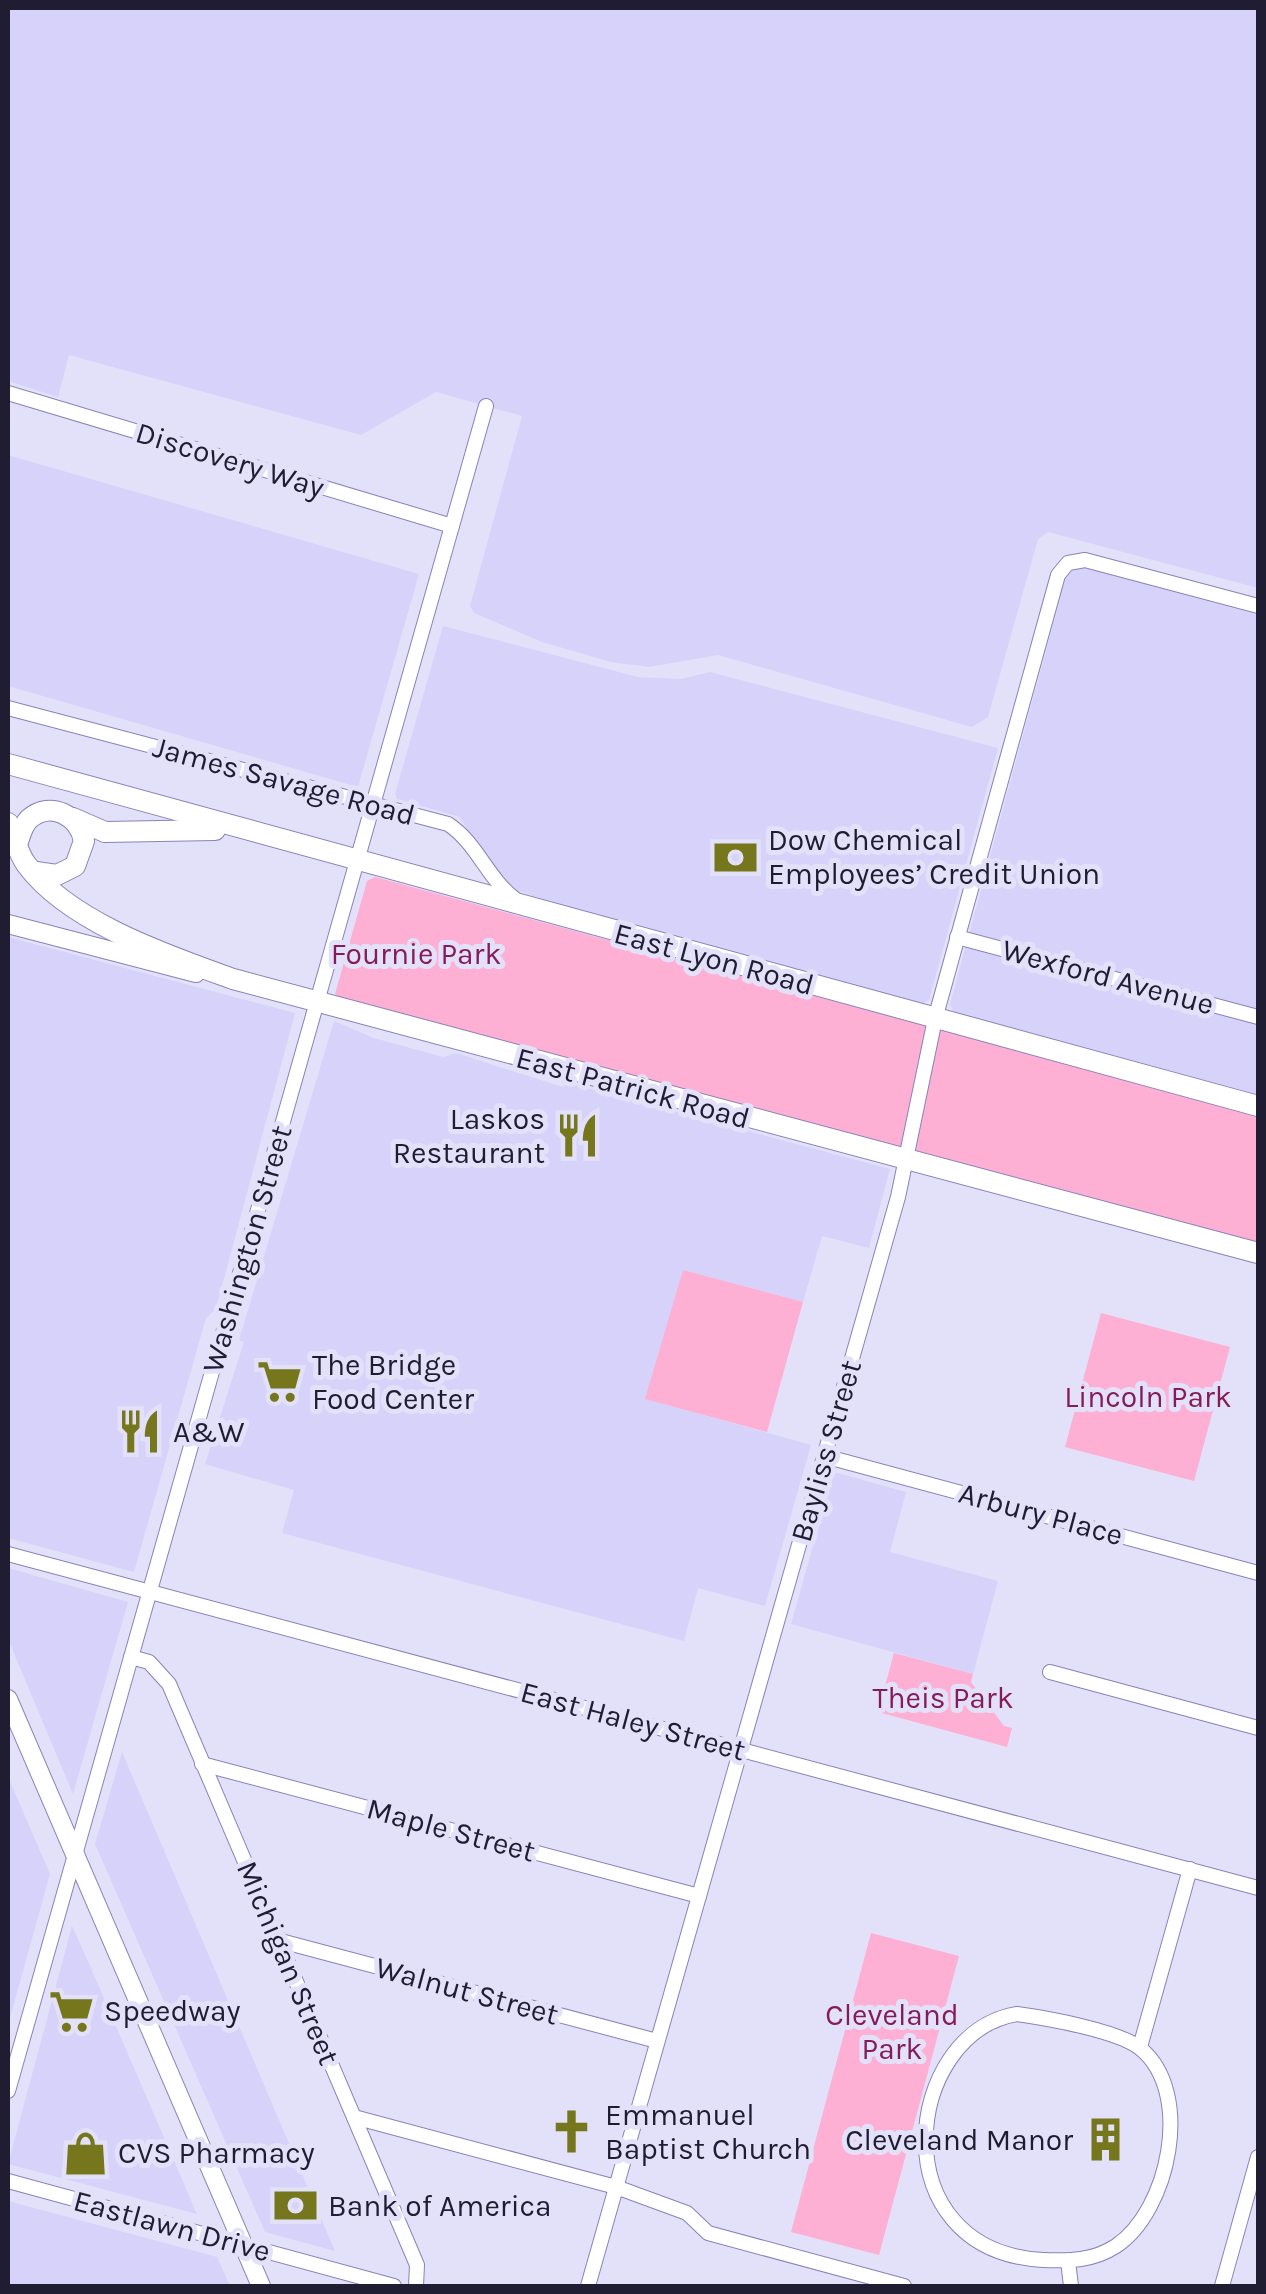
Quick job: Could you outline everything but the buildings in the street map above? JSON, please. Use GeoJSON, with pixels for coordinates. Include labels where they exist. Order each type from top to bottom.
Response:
{"type":"FeatureCollection","features":[{"type":"Feature","properties":{"kind":"highway","name":"East Lyon Road"},"geometry":{"type":"LineString","coordinates":[[8,764],[1258,1106]]}},
{"type":"Feature","properties":{"kind":"highway"},"geometry":{"type":"LineString","coordinates":[[18,855],[24,825],[40,812],[53,810],[105,832],[181,827],[247,830]]}},
{"type":"Feature","properties":{"kind":"highway"},"geometry":{"type":"LineString","coordinates":[[18,855],[51,876],[75,866],[84,841],[72,818]]}},
{"type":"Feature","properties":{"kind":"highway"},"geometry":{"type":"LineString","coordinates":[[8,822],[18,855],[58,893],[123,935],[262,988]]}},
{"type":"Feature","properties":{"kind":"highway","name":"East Patrick Road"},"geometry":{"type":"LineString","coordinates":[[262,988],[1258,1253]]}},
{"type":"Feature","properties":{"kind":"main road","name":"East Patrick Road"},"geometry":{"type":"LineString","coordinates":[[8,924],[262,988]]}},
{"type":"Feature","properties":{"kind":"main road"},"geometry":{"type":"LineString","coordinates":[[8,1699],[261,2286]]}},
{"type":"Feature","properties":{"kind":"street","name":"Discovery Way"},"geometry":{"type":"LineString","coordinates":[[8,393],[452,526]]}},
{"type":"Feature","properties":{"kind":"street","name":"Washington Street"},"geometry":{"type":"LineString","coordinates":[[8,2092],[12,2059],[132,1658],[486,406]]}},
{"type":"Feature","properties":{"kind":"street","name":"Bayliss Street"},"geometry":{"type":"LineString","coordinates":[[588,2286],[908,1162],[935,1018],[1046,612],[1062,568],[1084,560],[1258,606]]}},
{"type":"Feature","properties":{"kind":"street","name":"James Savage Road"},"geometry":{"type":"LineString","coordinates":[[8,708],[448,824],[460,832],[492,879],[527,908]]}},
{"type":"Feature","properties":{"kind":"street","name":"Wexford Avenue"},"geometry":{"type":"LineString","coordinates":[[957,937],[1258,1017]]}},
{"type":"Feature","properties":{"kind":"street","name":"Arbury Place"},"geometry":{"type":"LineString","coordinates":[[824,1456],[1258,1573]]}},
{"type":"Feature","properties":{"kind":"street","name":"East Haley Street"},"geometry":{"type":"LineString","coordinates":[[8,1554],[1258,1888]]}},
{"type":"Feature","properties":{"kind":"street","name":"Michigan Street"},"geometry":{"type":"LineString","coordinates":[[132,1658],[149,1662],[169,1684],[417,2265],[416,2286]]}},
{"type":"Feature","properties":{"kind":"street"},"geometry":{"type":"LineString","coordinates":[[1050,1672],[1258,1728]]}},
{"type":"Feature","properties":{"kind":"street","name":"Maple Street"},"geometry":{"type":"LineString","coordinates":[[202,1764],[699,1896]]}},
{"type":"Feature","properties":{"kind":"street"},"geometry":{"type":"LineString","coordinates":[[1140,2047],[1190,1869]]}},
{"type":"Feature","properties":{"kind":"street","name":"Walnut Street"},"geometry":{"type":"LineString","coordinates":[[277,1940],[657,2042]]}},
{"type":"Feature","properties":{"kind":"street"},"geometry":{"type":"LineString","coordinates":[[1036,2016],[1140,2047],[1156,2066],[1170,2110],[1164,2160],[1150,2207],[1121,2242],[1103,2254],[1068,2260],[1007,2254],[969,2235],[943,2211],[926,2162],[937,2087],[951,2057],[977,2030],[999,2017],[1036,2016]]}},
{"type":"Feature","properties":{"kind":"street"},"geometry":{"type":"LineString","coordinates":[[354,2117],[616,2187],[687,2213],[708,2234],[904,2286]]}},
{"type":"Feature","properties":{"kind":"street"},"geometry":{"type":"LineString","coordinates":[[1222,2286],[1258,2157]]}},
{"type":"Feature","properties":{"kind":"street","name":"Eastlawn Drive"},"geometry":{"type":"LineString","coordinates":[[8,2181],[394,2286]]}},
{"type":"Feature","properties":{"kind":"street"},"geometry":{"type":"LineString","coordinates":[[1068,2260],[1071,2286]]}},
{"type":"Feature","properties":{"kind":"shaded area"},"geometry":{"type":"Polygon","coordinates":[[[8,8],[1258,8],[1258,588],[1048,532],[1038,539],[988,717],[972,727],[718,655],[649,667],[611,662],[542,642],[474,613],[470,606],[522,416],[436,392],[361,435],[69,355],[58,397],[8,381],[8,8]]]}},
{"type":"Feature","properties":{"kind":"shaded area"},"geometry":{"type":"Polygon","coordinates":[[[8,455],[419,574],[358,787],[8,686],[8,455]]]}},
{"type":"Feature","properties":{"kind":"shaded area"},"geometry":{"type":"Polygon","coordinates":[[[1080,566],[1258,615],[1258,1096],[954,1013],[950,1004],[1067,573],[1080,566]]]}},
{"type":"Feature","properties":{"kind":"shaded area"},"geometry":{"type":"Polygon","coordinates":[[[443,626],[638,677],[681,679],[710,672],[998,748],[929,1000],[920,1005],[605,920],[513,889],[492,874],[460,817],[397,799],[395,794],[443,626]]]}},
{"type":"Feature","properties":{"kind":"shaded area"},"geometry":{"type":"Polygon","coordinates":[[[8,937],[295,1013],[216,1309],[206,1318],[134,1572],[8,1538],[8,937]]]}},
{"type":"Feature","properties":{"kind":"shaded area"},"geometry":{"type":"Polygon","coordinates":[[[334,1021],[374,1038],[443,1057],[456,1053],[563,1087],[565,1082],[890,1169],[869,1248],[822,1236],[803,1302],[683,1270],[646,1399],[811,1445],[765,1606],[698,1588],[684,1641],[282,1533],[294,1490],[205,1464],[244,1342],[239,1340],[334,1021]]]}},
{"type":"Feature","properties":{"kind":"shaded area"},"geometry":{"type":"Polygon","coordinates":[[[834,1472],[906,1492],[890,1552],[998,1581],[973,1674],[791,1624],[834,1472]]]}},
{"type":"Feature","properties":{"kind":"shaded area"},"geometry":{"type":"Polygon","coordinates":[[[8,1568],[128,1602],[73,1794],[8,1639],[8,1568]]]}},
{"type":"Feature","properties":{"kind":"shaded area"},"geometry":{"type":"Polygon","coordinates":[[[122,1752],[335,2251],[265,2232],[95,1844],[122,1752]]]}},
{"type":"Feature","properties":{"kind":"shaded area"},"geometry":{"type":"Polygon","coordinates":[[[8,1777],[50,1874],[8,2025],[8,1777]]]}},
{"type":"Feature","properties":{"kind":"shaded area"},"geometry":{"type":"Polygon","coordinates":[[[72,1926],[90,1966],[197,2214],[8,2164],[72,1926]]]}},
{"type":"Feature","properties":{"kind":"shaded area"},"geometry":{"type":"Polygon","coordinates":[[[8,2201],[217,2257],[230,2286],[8,2286],[8,2201]]]}},
{"type":"Feature","properties":{"kind":"green space","name":"Fournie Park"},"geometry":{"type":"Polygon","coordinates":[[[375,877],[1258,1116],[1258,1243],[339,999],[335,994],[367,881],[375,877]]]}},
{"type":"Feature","properties":{"kind":"green space"},"geometry":{"type":"Polygon","coordinates":[[[683,1270],[803,1302],[767,1432],[645,1399],[683,1270]]]}},
{"type":"Feature","properties":{"kind":"green space","name":"Lincoln Park"},"geometry":{"type":"Polygon","coordinates":[[[1101,1313],[1230,1347],[1194,1481],[1065,1447],[1101,1313]]]}},
{"type":"Feature","properties":{"kind":"green space","name":"Theis Park"},"geometry":{"type":"Polygon","coordinates":[[[894,1653],[973,1674],[971,1682],[1004,1726],[1012,1728],[1007,1747],[878,1712],[894,1653]]]}},
{"type":"Feature","properties":{"kind":"green space","name":"Cleveland Park"},"geometry":{"type":"Polygon","coordinates":[[[871,1933],[959,1956],[879,2255],[791,2232],[871,1933]]]}},
{"type":"Feature","properties":{"kind":"place","name":"Dow Chemical Employees’ Credit Union"},"geometry":{"type":"Point","coordinates":[735,857]}},
{"type":"Feature","properties":{"kind":"place","name":"Laskos Restaurant"},"geometry":{"type":"Point","coordinates":[578,1136]}},
{"type":"Feature","properties":{"kind":"place","name":"The Bridge Food Center"},"geometry":{"type":"Point","coordinates":[279,1382]}},
{"type":"Feature","properties":{"kind":"place","name":"A&W"},"geometry":{"type":"Point","coordinates":[140,1432]}},
{"type":"Feature","properties":{"kind":"place","name":"Speedway"},"geometry":{"type":"Point","coordinates":[71,2011]}},
{"type":"Feature","properties":{"kind":"place","name":"Emmanuel Baptist Church"},"geometry":{"type":"Point","coordinates":[572,2132]}},
{"type":"Feature","properties":{"kind":"place","name":"Cleveland Manor"},"geometry":{"type":"Point","coordinates":[1106,2140]}},
{"type":"Feature","properties":{"kind":"place","name":"CVS Pharmacy"},"geometry":{"type":"Point","coordinates":[85,2153]}},
{"type":"Feature","properties":{"kind":"place","name":"Bank of America"},"geometry":{"type":"Point","coordinates":[295,2206]}}]}
